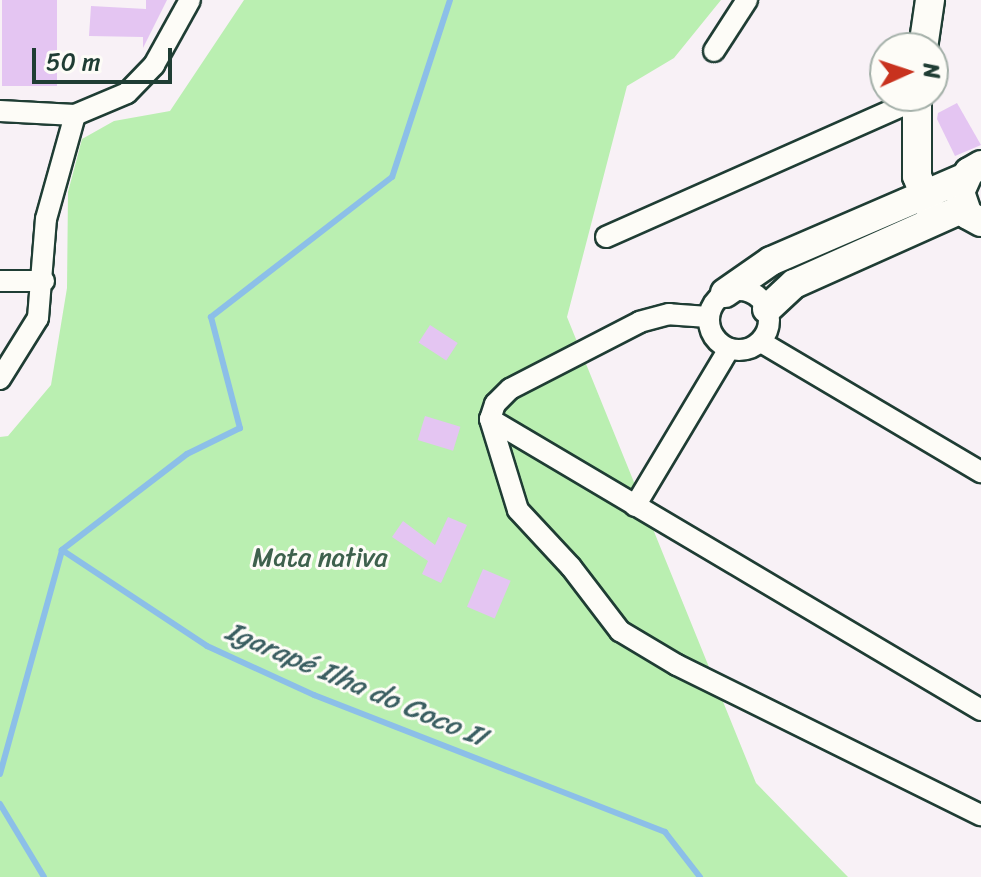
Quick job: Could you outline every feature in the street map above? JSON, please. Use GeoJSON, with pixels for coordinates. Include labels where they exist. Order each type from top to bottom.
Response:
{"type":"FeatureCollection","features":[{"type":"Feature","properties":{"kind":"street"},"geometry":{"type":"LineString","coordinates":[[0,111],[75,115],[127,93],[145,79],[190,0]]}},
{"type":"Feature","properties":{"kind":"street"},"geometry":{"type":"LineString","coordinates":[[714,51],[747,0]]}},
{"type":"Feature","properties":{"kind":"street"},"geometry":{"type":"LineString","coordinates":[[925,32],[930,0]]}},
{"type":"Feature","properties":{"kind":"street"},"geometry":{"type":"LineString","coordinates":[[606,237],[884,112]]}},
{"type":"Feature","properties":{"kind":"street"},"geometry":{"type":"LineString","coordinates":[[918,112],[922,193],[937,219]]}},
{"type":"Feature","properties":{"kind":"street"},"geometry":{"type":"LineString","coordinates":[[0,379],[38,318],[44,281],[46,219],[75,115]]}},
{"type":"Feature","properties":{"kind":"street"},"geometry":{"type":"LineString","coordinates":[[725,293],[745,290],[767,309],[769,327],[761,342],[746,350],[729,349],[713,337],[708,317],[725,293],[771,261],[973,171]]}},
{"type":"Feature","properties":{"kind":"street"},"geometry":{"type":"LineString","coordinates":[[767,309],[794,284],[937,219],[972,215],[960,192],[973,171]]}},
{"type":"Feature","properties":{"kind":"street"},"geometry":{"type":"LineString","coordinates":[[0,281],[44,281]]}},
{"type":"Feature","properties":{"kind":"street"},"geometry":{"type":"LineString","coordinates":[[708,317],[669,314],[640,322],[510,389],[495,404],[490,419],[518,510],[571,567],[620,631],[677,665],[981,815]]}},
{"type":"Feature","properties":{"kind":"street"},"geometry":{"type":"LineString","coordinates":[[761,342],[981,472]]}},
{"type":"Feature","properties":{"kind":"street"},"geometry":{"type":"LineString","coordinates":[[635,506],[729,349]]}},
{"type":"Feature","properties":{"kind":"street"},"geometry":{"type":"LineString","coordinates":[[490,419],[981,710]]}},
{"type":"Feature","properties":{"kind":"green space","name":"Mata nativa"},"geometry":{"type":"Polygon","coordinates":[[[244,0],[721,0],[674,58],[627,86],[567,317],[756,783],[848,877],[0,877],[0,437],[8,436],[51,385],[67,288],[68,192],[82,139],[114,121],[170,111],[244,0]]]}},
{"type":"Feature","properties":{"kind":"building"},"geometry":{"type":"Polygon","coordinates":[[[2,0],[57,0],[57,86],[2,86],[2,0]]]}},
{"type":"Feature","properties":{"kind":"building"},"geometry":{"type":"Polygon","coordinates":[[[146,0],[167,0],[143,48],[143,37],[89,36],[91,6],[146,9],[146,0]]]}},
{"type":"Feature","properties":{"kind":"building"},"geometry":{"type":"Polygon","coordinates":[[[957,103],[981,145],[955,156],[937,119],[938,113],[949,112],[949,107],[957,103]]]}},
{"type":"Feature","properties":{"kind":"building"},"geometry":{"type":"Polygon","coordinates":[[[430,325],[458,343],[446,361],[419,343],[430,325]]]}},
{"type":"Feature","properties":{"kind":"building"},"geometry":{"type":"Polygon","coordinates":[[[425,416],[460,427],[453,451],[418,440],[425,416]]]}},
{"type":"Feature","properties":{"kind":"building"},"geometry":{"type":"Polygon","coordinates":[[[448,517],[467,525],[441,583],[422,574],[428,561],[392,537],[403,521],[435,545],[448,517]]]}},
{"type":"Feature","properties":{"kind":"building"},"geometry":{"type":"Polygon","coordinates":[[[483,569],[511,581],[495,618],[467,607],[483,569]]]}},
{"type":"Feature","properties":{"kind":"waterway","name":"Igarapé Ilha do Coco II"},"geometry":{"type":"LineString","coordinates":[[450,0],[392,177],[211,317],[240,428],[187,454],[62,550],[207,646],[314,695],[665,832],[700,877]]}},
{"type":"Feature","properties":{"kind":"waterway"},"geometry":{"type":"LineString","coordinates":[[0,774],[62,550]]}},
{"type":"Feature","properties":{"kind":"waterway"},"geometry":{"type":"LineString","coordinates":[[0,804],[44,877]]}}]}
